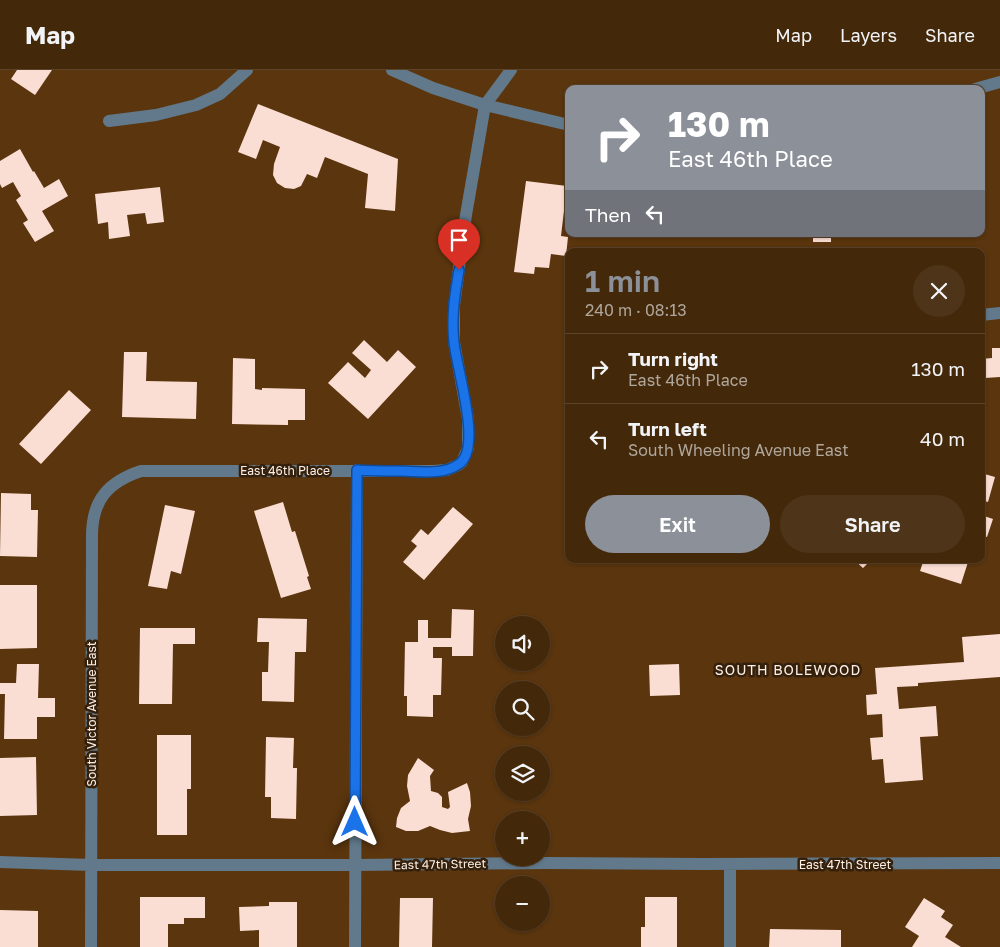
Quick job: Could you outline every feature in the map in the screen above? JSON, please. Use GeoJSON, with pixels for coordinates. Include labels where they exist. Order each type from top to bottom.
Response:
{"type":"FeatureCollection","features":[{"type":"Feature","properties":{"kind":"street"},"geometry":{"type":"LineString","coordinates":[[109,121],[156,115],[196,105],[220,94],[247,70]]}},
{"type":"Feature","properties":{"kind":"street"},"geometry":{"type":"LineString","coordinates":[[392,70],[433,88],[532,117],[565,123]]}},
{"type":"Feature","properties":{"kind":"street"},"geometry":{"type":"LineString","coordinates":[[485,104],[511,70]]}},
{"type":"Feature","properties":{"kind":"street"},"geometry":{"type":"LineString","coordinates":[[985,86],[1000,82]]}},
{"type":"Feature","properties":{"kind":"street","name":"East 46th Place"},"geometry":{"type":"LineString","coordinates":[[110,487],[128,475],[141,471],[433,471],[447,470],[462,462],[468,448],[469,434],[454,342],[454,306],[466,215],[485,104]]}},
{"type":"Feature","properties":{"kind":"street"},"geometry":{"type":"LineString","coordinates":[[985,315],[1000,313]]}},
{"type":"Feature","properties":{"kind":"street"},"geometry":{"type":"LineString","coordinates":[[354,947],[357,470]]}},
{"type":"Feature","properties":{"kind":"street","name":"South Victor Avenue East"},"geometry":{"type":"LineString","coordinates":[[91,947],[92,523],[102,496],[110,487]]}},
{"type":"Feature","properties":{"kind":"street","name":"East 47th Street"},"geometry":{"type":"LineString","coordinates":[[0,862],[91,865],[1000,863]]}},
{"type":"Feature","properties":{"kind":"street"},"geometry":{"type":"LineString","coordinates":[[730,864],[730,947]]}},
{"type":"Feature","properties":{"kind":"building"},"geometry":{"type":"Polygon","coordinates":[[[17,70],[52,70],[35,95],[11,79],[17,70]]]}},
{"type":"Feature","properties":{"kind":"building"},"geometry":{"type":"Polygon","coordinates":[[[258,104],[398,159],[395,211],[365,208],[368,174],[325,157],[317,178],[307,174],[301,186],[294,189],[285,188],[277,183],[273,175],[274,164],[280,147],[263,140],[256,159],[238,152],[258,104]]]}},
{"type":"Feature","properties":{"kind":"building"},"geometry":{"type":"Polygon","coordinates":[[[20,149],[44,188],[59,179],[68,196],[42,211],[54,231],[35,242],[23,223],[28,220],[16,200],[21,196],[13,182],[2,188],[0,184],[0,161],[20,149]]]}},
{"type":"Feature","properties":{"kind":"building"},"geometry":{"type":"Polygon","coordinates":[[[526,181],[565,186],[561,236],[568,237],[565,256],[551,254],[549,268],[535,267],[534,274],[514,272],[526,181]]]}},
{"type":"Feature","properties":{"kind":"building"},"geometry":{"type":"Polygon","coordinates":[[[160,187],[164,222],[147,224],[145,213],[127,215],[130,236],[109,239],[108,222],[98,224],[95,194],[160,187]]]}},
{"type":"Feature","properties":{"kind":"building"},"geometry":{"type":"Polygon","coordinates":[[[813,237],[831,237],[831,242],[813,242],[813,237]]]}},
{"type":"Feature","properties":{"kind":"building"},"geometry":{"type":"Polygon","coordinates":[[[364,340],[387,362],[398,350],[416,367],[368,419],[328,383],[348,362],[365,378],[371,370],[352,353],[364,340]]]}},
{"type":"Feature","properties":{"kind":"building"},"geometry":{"type":"Polygon","coordinates":[[[992,348],[1000,348],[1000,377],[985,378],[985,359],[992,358],[992,348]]]}},
{"type":"Feature","properties":{"kind":"building"},"geometry":{"type":"Polygon","coordinates":[[[124,352],[147,352],[146,381],[197,382],[196,419],[122,417],[124,352]]]}},
{"type":"Feature","properties":{"kind":"building"},"geometry":{"type":"Polygon","coordinates":[[[233,358],[255,359],[255,389],[305,389],[305,420],[288,420],[288,425],[232,424],[233,358]]]}},
{"type":"Feature","properties":{"kind":"building"},"geometry":{"type":"Polygon","coordinates":[[[985,378],[986,420],[985,420],[985,378]]]}},
{"type":"Feature","properties":{"kind":"building"},"geometry":{"type":"Polygon","coordinates":[[[69,390],[91,410],[41,464],[19,444],[69,390]]]}},
{"type":"Feature","properties":{"kind":"building"},"geometry":{"type":"Polygon","coordinates":[[[985,474],[995,477],[988,502],[985,501],[985,474]]]}},
{"type":"Feature","properties":{"kind":"building"},"geometry":{"type":"Polygon","coordinates":[[[1,493],[31,494],[31,510],[38,510],[37,557],[0,556],[1,493]]]}},
{"type":"Feature","properties":{"kind":"building"},"geometry":{"type":"Polygon","coordinates":[[[283,502],[292,532],[295,531],[309,576],[307,577],[311,589],[281,598],[254,511],[283,502]]]}},
{"type":"Feature","properties":{"kind":"building"},"geometry":{"type":"Polygon","coordinates":[[[165,505],[195,511],[181,574],[171,571],[167,589],[148,586],[165,505]]]}},
{"type":"Feature","properties":{"kind":"building"},"geometry":{"type":"Polygon","coordinates":[[[453,507],[473,524],[424,580],[403,562],[417,546],[411,541],[421,529],[428,535],[453,507]]]}},
{"type":"Feature","properties":{"kind":"building"},"geometry":{"type":"Polygon","coordinates":[[[985,516],[993,519],[987,537],[985,536],[985,516]]]}},
{"type":"Feature","properties":{"kind":"building"},"geometry":{"type":"Polygon","coordinates":[[[857,563],[868,563],[863,568],[857,563]]]}},
{"type":"Feature","properties":{"kind":"building"},"geometry":{"type":"Polygon","coordinates":[[[923,563],[968,563],[961,584],[920,571],[923,563]]]}},
{"type":"Feature","properties":{"kind":"building"},"geometry":{"type":"Polygon","coordinates":[[[0,585],[37,585],[37,648],[0,649],[0,585]]]}},
{"type":"Feature","properties":{"kind":"building"},"geometry":{"type":"Polygon","coordinates":[[[452,609],[474,610],[473,656],[452,656],[452,647],[433,647],[433,658],[442,658],[441,695],[433,695],[433,717],[407,716],[407,696],[404,696],[405,642],[418,642],[418,620],[428,620],[428,638],[451,638],[452,609]]]}},
{"type":"Feature","properties":{"kind":"building"},"geometry":{"type":"Polygon","coordinates":[[[258,618],[307,619],[306,652],[295,652],[294,702],[262,701],[262,672],[268,672],[269,642],[257,642],[258,618]]]}},
{"type":"Feature","properties":{"kind":"building"},"geometry":{"type":"Polygon","coordinates":[[[140,628],[195,628],[195,644],[173,644],[172,704],[139,704],[140,628]]]}},
{"type":"Feature","properties":{"kind":"building"},"geometry":{"type":"Polygon","coordinates":[[[1000,634],[1000,677],[918,683],[918,686],[897,687],[899,709],[936,706],[938,736],[920,737],[923,780],[885,783],[883,759],[872,760],[870,738],[883,737],[882,714],[867,715],[866,695],[877,694],[875,668],[964,662],[962,637],[1000,634]]]}},
{"type":"Feature","properties":{"kind":"building"},"geometry":{"type":"Polygon","coordinates":[[[17,664],[39,664],[38,698],[55,698],[55,717],[37,717],[37,739],[4,739],[5,694],[0,694],[0,683],[16,683],[17,664]]]}},
{"type":"Feature","properties":{"kind":"building"},"geometry":{"type":"Polygon","coordinates":[[[679,664],[680,695],[650,696],[649,665],[679,664]]]}},
{"type":"Feature","properties":{"kind":"building"},"geometry":{"type":"Polygon","coordinates":[[[157,735],[191,735],[191,789],[187,789],[187,835],[157,835],[157,735]]]}},
{"type":"Feature","properties":{"kind":"building"},"geometry":{"type":"Polygon","coordinates":[[[266,737],[294,738],[293,768],[297,768],[296,819],[271,818],[271,797],[265,797],[266,737]]]}},
{"type":"Feature","properties":{"kind":"building"},"geometry":{"type":"Polygon","coordinates":[[[36,757],[37,815],[0,816],[0,758],[36,757]]]}},
{"type":"Feature","properties":{"kind":"building"},"geometry":{"type":"Polygon","coordinates":[[[418,758],[434,770],[430,776],[431,791],[438,793],[442,797],[442,807],[448,809],[450,807],[448,792],[467,783],[471,806],[468,819],[470,831],[452,833],[430,826],[418,831],[406,831],[396,827],[401,808],[410,801],[407,786],[408,775],[418,758]]]}},
{"type":"Feature","properties":{"kind":"building"},"geometry":{"type":"Polygon","coordinates":[[[140,897],[205,897],[205,918],[184,918],[184,924],[168,924],[168,947],[140,947],[140,897]]]}},
{"type":"Feature","properties":{"kind":"building"},"geometry":{"type":"Polygon","coordinates":[[[645,897],[677,897],[677,947],[641,947],[641,927],[645,927],[645,897]]]}},
{"type":"Feature","properties":{"kind":"building"},"geometry":{"type":"Polygon","coordinates":[[[400,898],[433,898],[432,947],[399,947],[400,898]]]}},
{"type":"Feature","properties":{"kind":"building"},"geometry":{"type":"Polygon","coordinates":[[[924,898],[945,911],[941,917],[953,925],[945,937],[961,947],[912,947],[919,936],[905,927],[924,898]]]}},
{"type":"Feature","properties":{"kind":"building"},"geometry":{"type":"Polygon","coordinates":[[[269,902],[297,902],[297,947],[259,947],[259,930],[240,931],[239,907],[269,906],[269,902]]]}},
{"type":"Feature","properties":{"kind":"building"},"geometry":{"type":"Polygon","coordinates":[[[0,910],[38,911],[38,947],[0,947],[0,910]]]}},
{"type":"Feature","properties":{"kind":"building"},"geometry":{"type":"Polygon","coordinates":[[[770,929],[841,930],[841,947],[769,947],[770,929]]]}},
{"type":"Feature","properties":{"kind":"district","name":"SOUTH BOLEWOOD"},"geometry":{"type":"Point","coordinates":[788,669]}},
{"type":"Feature","properties":{"kind":"route"},"geometry":{"type":"LineString","coordinates":[[355,822],[357,470],[447,470],[462,462],[468,448],[469,434],[454,342],[454,306],[459,270]]}}]}
